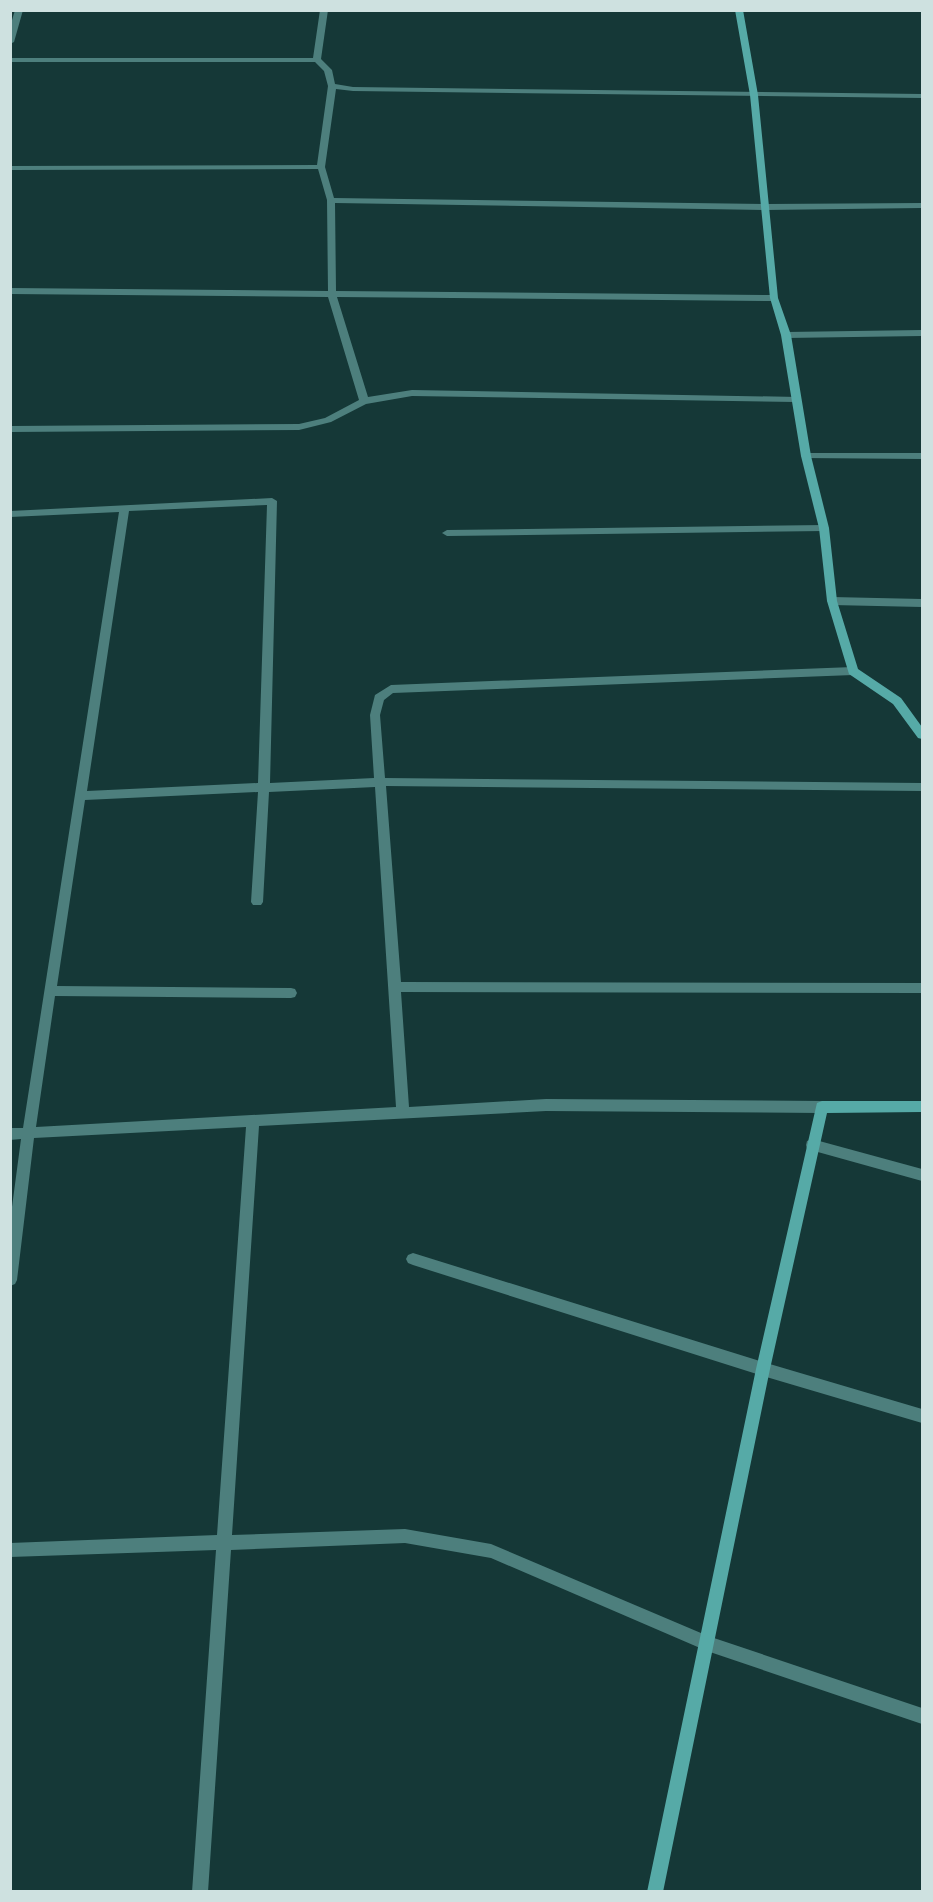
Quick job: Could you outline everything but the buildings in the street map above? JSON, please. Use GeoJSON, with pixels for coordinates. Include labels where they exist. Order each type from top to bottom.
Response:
{"type":"FeatureCollection","features":[{"type":"Feature","properties":{"kind":"street"},"geometry":{"type":"LineString","coordinates":[[10,42],[19,10]]}},
{"type":"Feature","properties":{"kind":"street"},"geometry":{"type":"LineString","coordinates":[[317,60],[324,10]]}},
{"type":"Feature","properties":{"kind":"street"},"geometry":{"type":"LineString","coordinates":[[739,10],[754,95],[774,298],[786,335],[806,456],[824,528],[832,601],[853,671]]}},
{"type":"Feature","properties":{"kind":"street"},"geometry":{"type":"LineString","coordinates":[[10,60],[317,60],[328,70],[332,86],[321,167],[331,200],[332,294],[364,401]]}},
{"type":"Feature","properties":{"kind":"street"},"geometry":{"type":"LineString","coordinates":[[332,86],[353,89],[922,96]]}},
{"type":"Feature","properties":{"kind":"street"},"geometry":{"type":"LineString","coordinates":[[10,168],[321,167]]}},
{"type":"Feature","properties":{"kind":"street"},"geometry":{"type":"LineString","coordinates":[[331,200],[766,207],[922,206]]}},
{"type":"Feature","properties":{"kind":"street"},"geometry":{"type":"LineString","coordinates":[[10,291],[774,298]]}},
{"type":"Feature","properties":{"kind":"street"},"geometry":{"type":"LineString","coordinates":[[786,335],[922,333]]}},
{"type":"Feature","properties":{"kind":"street"},"geometry":{"type":"LineString","coordinates":[[10,429],[299,427],[328,420],[364,401],[412,393],[795,399]]}},
{"type":"Feature","properties":{"kind":"street"},"geometry":{"type":"LineString","coordinates":[[806,456],[922,456]]}},
{"type":"Feature","properties":{"kind":"street"},"geometry":{"type":"LineString","coordinates":[[10,514],[272,501],[264,786],[257,902]]}},
{"type":"Feature","properties":{"kind":"street"},"geometry":{"type":"LineString","coordinates":[[10,1280],[28,1134],[125,508]]}},
{"type":"Feature","properties":{"kind":"street"},"geometry":{"type":"LineString","coordinates":[[447,533],[824,528]]}},
{"type":"Feature","properties":{"kind":"street"},"geometry":{"type":"LineString","coordinates":[[832,601],[922,603]]}},
{"type":"Feature","properties":{"kind":"street"},"geometry":{"type":"LineString","coordinates":[[403,1113],[375,715],[379,698],[391,689],[853,671],[897,701],[922,735]]}},
{"type":"Feature","properties":{"kind":"street"},"geometry":{"type":"LineString","coordinates":[[81,796],[380,782],[922,787]]}},
{"type":"Feature","properties":{"kind":"street"},"geometry":{"type":"LineString","coordinates":[[395,987],[922,988]]}},
{"type":"Feature","properties":{"kind":"street"},"geometry":{"type":"LineString","coordinates":[[51,991],[291,993]]}},
{"type":"Feature","properties":{"kind":"street"},"geometry":{"type":"LineString","coordinates":[[10,1134],[546,1105],[922,1107]]}},
{"type":"Feature","properties":{"kind":"street"},"geometry":{"type":"LineString","coordinates":[[655,1892],[764,1369],[822,1107]]}},
{"type":"Feature","properties":{"kind":"street"},"geometry":{"type":"LineString","coordinates":[[200,1892],[254,1120]]}},
{"type":"Feature","properties":{"kind":"street"},"geometry":{"type":"LineString","coordinates":[[812,1146],[922,1175]]}},
{"type":"Feature","properties":{"kind":"street"},"geometry":{"type":"LineString","coordinates":[[413,1259],[922,1416]]}},
{"type":"Feature","properties":{"kind":"street"},"geometry":{"type":"LineString","coordinates":[[10,1550],[405,1536],[491,1551],[707,1643],[922,1716]]}}]}
